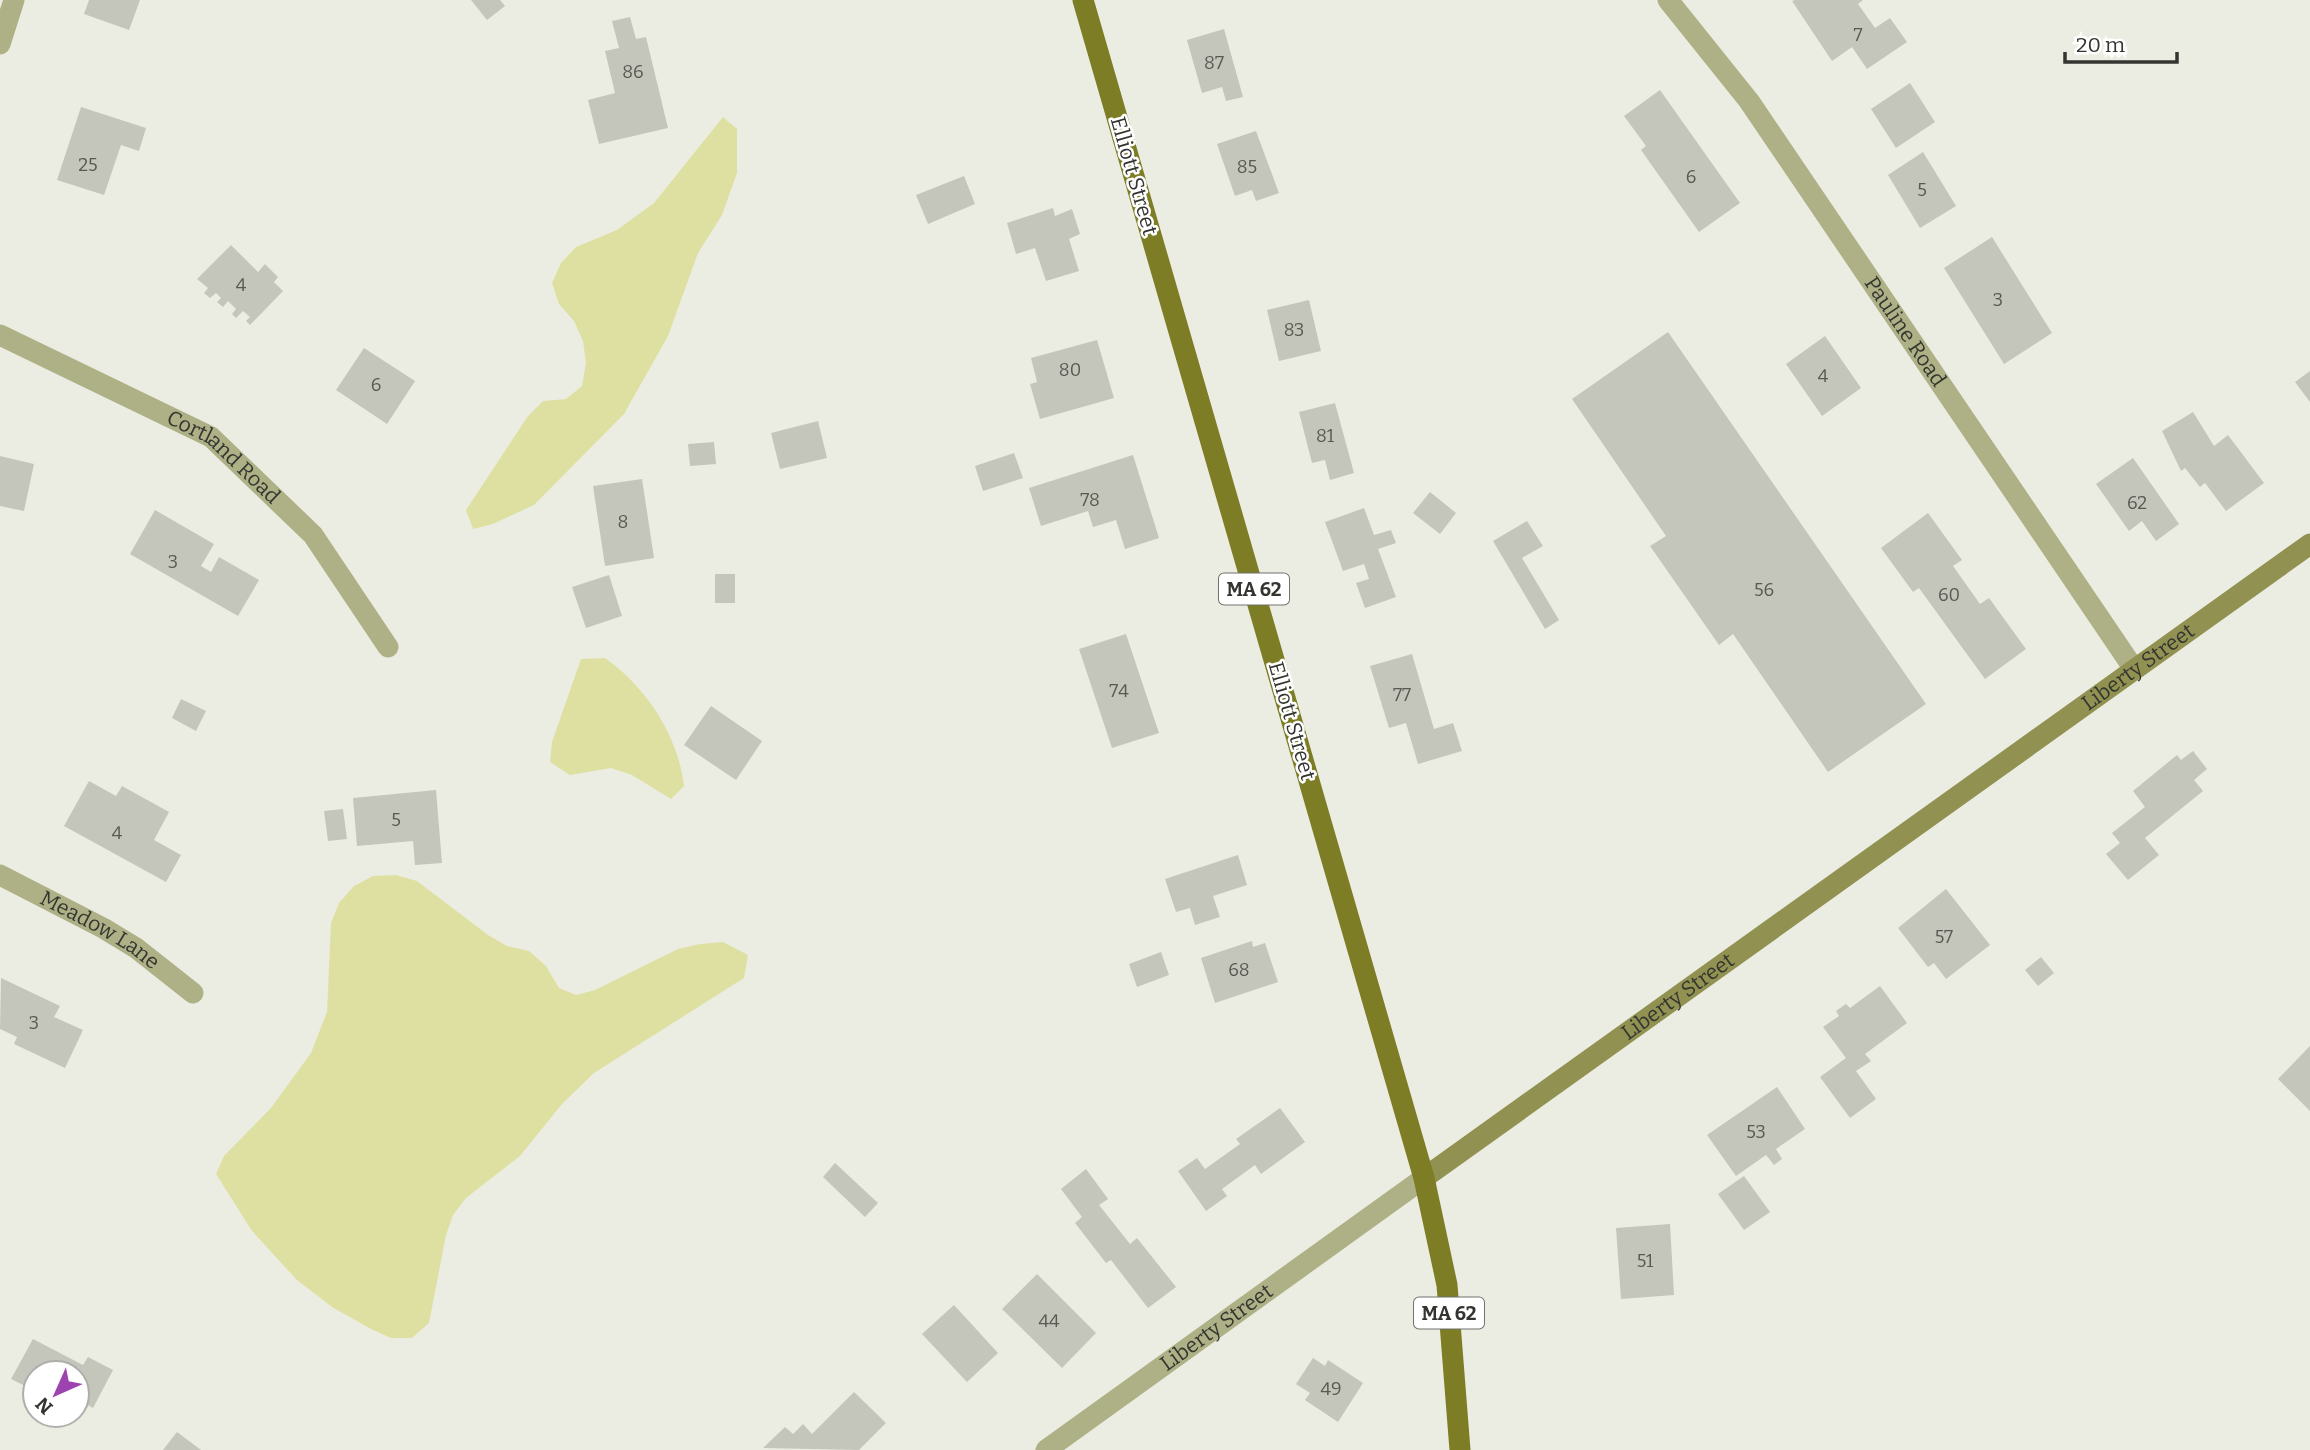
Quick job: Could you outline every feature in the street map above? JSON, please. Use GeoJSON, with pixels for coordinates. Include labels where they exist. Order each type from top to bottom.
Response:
{"type":"FeatureCollection","features":[{"type":"Feature","properties":{"kind":"main road","name":"Elliott Street"},"geometry":{"type":"LineString","coordinates":[[1083,0],[1424,1178],[1447,1284],[1460,1450]]}},
{"type":"Feature","properties":{"kind":"street"},"geometry":{"type":"LineString","coordinates":[[0,44],[14,0]]}},
{"type":"Feature","properties":{"kind":"street","name":"Pauline Road"},"geometry":{"type":"LineString","coordinates":[[1668,0],[1749,101],[2134,669]]}},
{"type":"Feature","properties":{"kind":"street","name":"Cortland Road"},"geometry":{"type":"LineString","coordinates":[[0,335],[211,438],[313,535],[388,647]]}},
{"type":"Feature","properties":{"kind":"street","name":"Liberty Street"},"geometry":{"type":"LineString","coordinates":[[1046,1450],[2310,544]]}},
{"type":"Feature","properties":{"kind":"street","name":"Meadow Lane"},"geometry":{"type":"LineString","coordinates":[[0,875],[136,948],[193,993]]}},
{"type":"Feature","properties":{"kind":"green space"},"geometry":{"type":"Polygon","coordinates":[[[723,117],[737,129],[737,173],[722,215],[698,253],[668,336],[624,414],[534,505],[493,524],[473,529],[466,510],[528,416],[543,401],[566,399],[582,386],[586,363],[583,341],[574,321],[559,304],[552,283],[561,263],[576,247],[617,230],[654,203],[723,117]]]}},
{"type":"Feature","properties":{"kind":"green space"},"geometry":{"type":"Polygon","coordinates":[[[605,658],[634,683],[658,714],[667,731],[681,767],[684,786],[671,799],[632,775],[611,768],[570,775],[550,762],[552,742],[581,659],[605,658]]]}},
{"type":"Feature","properties":{"kind":"green space"},"geometry":{"type":"Polygon","coordinates":[[[396,875],[417,881],[488,935],[507,946],[529,951],[546,966],[559,988],[576,995],[595,990],[678,949],[723,942],[748,955],[744,978],[594,1073],[562,1104],[520,1156],[466,1198],[453,1215],[446,1235],[429,1323],[412,1338],[391,1338],[371,1329],[332,1307],[297,1280],[252,1231],[216,1174],[224,1156],[271,1108],[311,1053],[327,1012],[331,923],[339,903],[354,886],[373,876],[396,875]]]}},
{"type":"Feature","properties":{"kind":"building"},"geometry":{"type":"Polygon","coordinates":[[[89,0],[140,0],[129,30],[84,14],[89,0]]]}},
{"type":"Feature","properties":{"kind":"building"},"geometry":{"type":"Polygon","coordinates":[[[471,0],[500,0],[505,6],[487,20],[471,0]]]}},
{"type":"Feature","properties":{"kind":"building"},"geometry":{"type":"Polygon","coordinates":[[[1863,0],[1858,4],[1875,28],[1890,18],[1907,42],[1867,69],[1852,47],[1832,61],[1792,1],[1863,0]]]}},
{"type":"Feature","properties":{"kind":"building"},"geometry":{"type":"Polygon","coordinates":[[[630,17],[636,39],[646,37],[668,128],[599,144],[588,100],[615,93],[605,51],[619,48],[612,21],[630,17]]]}},
{"type":"Feature","properties":{"kind":"building"},"geometry":{"type":"Polygon","coordinates":[[[1224,29],[1243,97],[1226,101],[1222,87],[1202,93],[1187,40],[1224,29]]]}},
{"type":"Feature","properties":{"kind":"building"},"geometry":{"type":"Polygon","coordinates":[[[1910,83],[1935,122],[1896,148],[1871,109],[1910,83]]]}},
{"type":"Feature","properties":{"kind":"building"},"geometry":{"type":"Polygon","coordinates":[[[1660,90],[1740,203],[1699,232],[1641,150],[1646,146],[1624,116],[1660,90]]]}},
{"type":"Feature","properties":{"kind":"building"},"geometry":{"type":"Polygon","coordinates":[[[81,107],[146,128],[139,151],[121,145],[104,195],[57,180],[81,107]]]}},
{"type":"Feature","properties":{"kind":"building"},"geometry":{"type":"Polygon","coordinates":[[[1256,131],[1279,193],[1256,201],[1252,190],[1235,196],[1217,144],[1256,131]]]}},
{"type":"Feature","properties":{"kind":"building"},"geometry":{"type":"Polygon","coordinates":[[[1923,152],[1956,206],[1920,228],[1888,175],[1923,152]]]}},
{"type":"Feature","properties":{"kind":"building"},"geometry":{"type":"Polygon","coordinates":[[[964,176],[975,204],[928,224],[916,195],[964,176]]]}},
{"type":"Feature","properties":{"kind":"building"},"geometry":{"type":"Polygon","coordinates":[[[1053,208],[1055,216],[1072,209],[1080,234],[1069,239],[1079,271],[1046,281],[1035,248],[1016,254],[1007,223],[1053,208]]]}},
{"type":"Feature","properties":{"kind":"building"},"geometry":{"type":"Polygon","coordinates":[[[1992,237],[2052,333],[2004,364],[1944,268],[1992,237]]]}},
{"type":"Feature","properties":{"kind":"building"},"geometry":{"type":"Polygon","coordinates":[[[231,245],[258,272],[265,264],[278,277],[274,282],[283,291],[250,325],[246,321],[250,317],[243,311],[236,318],[232,314],[236,309],[228,301],[223,307],[217,302],[221,298],[216,293],[210,298],[204,293],[208,288],[197,279],[231,245]]]}},
{"type":"Feature","properties":{"kind":"building"},"geometry":{"type":"Polygon","coordinates":[[[1309,300],[1321,351],[1279,361],[1267,310],[1309,300]]]}},
{"type":"Feature","properties":{"kind":"building"},"geometry":{"type":"Polygon","coordinates":[[[1668,332],[1926,704],[1828,772],[1733,634],[1719,645],[1650,546],[1666,536],[1572,399],[1668,332]]]}},
{"type":"Feature","properties":{"kind":"building"},"geometry":{"type":"Polygon","coordinates":[[[1825,336],[1861,388],[1822,416],[1786,364],[1825,336]]]}},
{"type":"Feature","properties":{"kind":"building"},"geometry":{"type":"Polygon","coordinates":[[[1097,340],[1114,398],[1040,419],[1030,384],[1037,382],[1031,358],[1097,340]]]}},
{"type":"Feature","properties":{"kind":"building"},"geometry":{"type":"Polygon","coordinates":[[[364,348],[415,381],[387,424],[336,390],[364,348]]]}},
{"type":"Feature","properties":{"kind":"building"},"geometry":{"type":"Polygon","coordinates":[[[2310,371],[2310,402],[2295,382],[2310,371]]]}},
{"type":"Feature","properties":{"kind":"building"},"geometry":{"type":"Polygon","coordinates":[[[1335,403],[1354,473],[1330,480],[1325,460],[1312,463],[1299,412],[1335,403]]]}},
{"type":"Feature","properties":{"kind":"building"},"geometry":{"type":"Polygon","coordinates":[[[2193,412],[2214,446],[2228,435],[2264,483],[2226,511],[2205,483],[2200,487],[2185,468],[2181,471],[2162,431],[2193,412]]]}},
{"type":"Feature","properties":{"kind":"building"},"geometry":{"type":"Polygon","coordinates":[[[818,421],[827,458],[780,469],[771,433],[818,421]]]}},
{"type":"Feature","properties":{"kind":"building"},"geometry":{"type":"Polygon","coordinates":[[[714,442],[716,464],[690,466],[688,444],[714,442]]]}},
{"type":"Feature","properties":{"kind":"building"},"geometry":{"type":"Polygon","coordinates":[[[1014,453],[1023,478],[983,491],[975,466],[1014,453]]]}},
{"type":"Feature","properties":{"kind":"building"},"geometry":{"type":"Polygon","coordinates":[[[1133,455],[1159,538],[1125,549],[1116,520],[1093,527],[1088,511],[1041,526],[1029,488],[1133,455]]]}},
{"type":"Feature","properties":{"kind":"building"},"geometry":{"type":"Polygon","coordinates":[[[0,456],[34,464],[24,511],[0,506],[0,456]]]}},
{"type":"Feature","properties":{"kind":"building"},"geometry":{"type":"Polygon","coordinates":[[[2133,458],[2179,524],[2156,541],[2142,521],[2129,531],[2096,484],[2133,458]]]}},
{"type":"Feature","properties":{"kind":"building"},"geometry":{"type":"Polygon","coordinates":[[[642,479],[654,558],[605,566],[593,486],[642,479]]]}},
{"type":"Feature","properties":{"kind":"building"},"geometry":{"type":"Polygon","coordinates":[[[1430,492],[1456,513],[1440,534],[1413,513],[1430,492]]]}},
{"type":"Feature","properties":{"kind":"building"},"geometry":{"type":"Polygon","coordinates":[[[1364,508],[1374,535],[1391,530],[1396,543],[1378,549],[1396,597],[1365,608],[1356,583],[1369,579],[1364,564],[1343,571],[1325,522],[1364,508]]]}},
{"type":"Feature","properties":{"kind":"building"},"geometry":{"type":"Polygon","coordinates":[[[155,510],[214,544],[201,566],[211,572],[219,557],[259,580],[238,616],[130,554],[155,510]]]}},
{"type":"Feature","properties":{"kind":"building"},"geometry":{"type":"Polygon","coordinates":[[[1928,513],[1962,560],[1953,566],[1980,604],[1989,598],[2026,649],[1985,679],[1919,588],[1913,592],[1881,548],[1928,513]]]}},
{"type":"Feature","properties":{"kind":"building"},"geometry":{"type":"Polygon","coordinates":[[[1527,521],[1543,546],[1522,558],[1559,620],[1545,629],[1493,541],[1527,521]]]}},
{"type":"Feature","properties":{"kind":"building"},"geometry":{"type":"Polygon","coordinates":[[[715,574],[735,574],[735,603],[715,603],[715,574]]]}},
{"type":"Feature","properties":{"kind":"building"},"geometry":{"type":"Polygon","coordinates":[[[609,575],[622,616],[586,628],[572,587],[609,575]]]}},
{"type":"Feature","properties":{"kind":"building"},"geometry":{"type":"Polygon","coordinates":[[[1126,634],[1159,733],[1112,748],[1079,649],[1126,634]]]}},
{"type":"Feature","properties":{"kind":"building"},"geometry":{"type":"Polygon","coordinates":[[[1412,654],[1434,729],[1453,723],[1462,751],[1418,764],[1406,723],[1389,728],[1370,666],[1412,654]]]}},
{"type":"Feature","properties":{"kind":"building"},"geometry":{"type":"Polygon","coordinates":[[[181,699],[206,711],[196,731],[172,718],[181,699]]]}},
{"type":"Feature","properties":{"kind":"building"},"geometry":{"type":"Polygon","coordinates":[[[711,706],[762,741],[736,780],[684,745],[711,706]]]}},
{"type":"Feature","properties":{"kind":"building"},"geometry":{"type":"Polygon","coordinates":[[[2193,751],[2207,769],[2194,780],[2203,791],[2145,838],[2159,855],[2128,880],[2106,854],[2120,843],[2112,833],[2145,807],[2133,791],[2177,755],[2181,760],[2193,751]]]}},
{"type":"Feature","properties":{"kind":"building"},"geometry":{"type":"Polygon","coordinates":[[[89,781],[116,796],[122,786],[169,812],[154,840],[181,855],[166,882],[64,826],[89,781]]]}},
{"type":"Feature","properties":{"kind":"building"},"geometry":{"type":"Polygon","coordinates":[[[436,790],[442,863],[415,865],[413,841],[357,846],[353,798],[436,790]]]}},
{"type":"Feature","properties":{"kind":"building"},"geometry":{"type":"Polygon","coordinates":[[[343,809],[347,839],[328,841],[324,811],[343,809]]]}},
{"type":"Feature","properties":{"kind":"building"},"geometry":{"type":"Polygon","coordinates":[[[1238,855],[1247,885],[1213,896],[1220,917],[1195,925],[1190,908],[1176,912],[1165,879],[1238,855]]]}},
{"type":"Feature","properties":{"kind":"building"},"geometry":{"type":"Polygon","coordinates":[[[1946,889],[1990,945],[1946,979],[1934,963],[1928,967],[1898,928],[1946,889]]]}},
{"type":"Feature","properties":{"kind":"building"},"geometry":{"type":"Polygon","coordinates":[[[1252,941],[1253,947],[1265,943],[1278,982],[1215,1003],[1201,958],[1252,941]]]}},
{"type":"Feature","properties":{"kind":"building"},"geometry":{"type":"Polygon","coordinates":[[[1161,952],[1169,975],[1137,987],[1129,964],[1161,952]]]}},
{"type":"Feature","properties":{"kind":"building"},"geometry":{"type":"Polygon","coordinates":[[[2041,957],[2054,973],[2038,986],[2025,970],[2041,957]]]}},
{"type":"Feature","properties":{"kind":"building"},"geometry":{"type":"Polygon","coordinates":[[[1,978],[60,1006],[54,1017],[83,1030],[65,1068],[14,1044],[17,1037],[0,1029],[1,978]]]}},
{"type":"Feature","properties":{"kind":"building"},"geometry":{"type":"Polygon","coordinates":[[[1880,986],[1907,1023],[1865,1054],[1871,1061],[1856,1071],[1876,1099],[1850,1118],[1820,1077],[1846,1058],[1823,1027],[1839,1016],[1836,1011],[1846,1004],[1850,1008],[1880,986]]]}},
{"type":"Feature","properties":{"kind":"building"},"geometry":{"type":"Polygon","coordinates":[[[2310,1046],[2310,1111],[2278,1079],[2310,1046]]]}},
{"type":"Feature","properties":{"kind":"building"},"geometry":{"type":"Polygon","coordinates":[[[1777,1087],[1805,1129],[1776,1149],[1782,1159],[1774,1165],[1766,1155],[1736,1176],[1707,1135],[1777,1087]]]}},
{"type":"Feature","properties":{"kind":"building"},"geometry":{"type":"Polygon","coordinates":[[[1280,1108],[1305,1142],[1261,1174],[1255,1165],[1222,1189],[1227,1196],[1206,1211],[1178,1171],[1197,1158],[1205,1169],[1240,1144],[1236,1139],[1280,1108]]]}},
{"type":"Feature","properties":{"kind":"building"},"geometry":{"type":"Polygon","coordinates":[[[835,1163],[878,1203],[865,1217],[823,1177],[835,1163]]]}},
{"type":"Feature","properties":{"kind":"building"},"geometry":{"type":"Polygon","coordinates":[[[1086,1169],[1108,1199],[1099,1205],[1130,1244],[1137,1238],[1176,1287],[1148,1308],[1111,1260],[1106,1263],[1075,1223],[1082,1217],[1061,1189],[1086,1169]]]}},
{"type":"Feature","properties":{"kind":"building"},"geometry":{"type":"Polygon","coordinates":[[[1744,1176],[1770,1212],[1744,1230],[1718,1194],[1744,1176]]]}},
{"type":"Feature","properties":{"kind":"building"},"geometry":{"type":"Polygon","coordinates":[[[1670,1224],[1674,1295],[1621,1299],[1616,1228],[1670,1224]]]}},
{"type":"Feature","properties":{"kind":"building"},"geometry":{"type":"Polygon","coordinates":[[[1037,1274],[1096,1333],[1062,1368],[1002,1309],[1037,1274]]]}},
{"type":"Feature","properties":{"kind":"building"},"geometry":{"type":"Polygon","coordinates":[[[954,1305],[998,1353],[967,1382],[922,1334],[954,1305]]]}},
{"type":"Feature","properties":{"kind":"building"},"geometry":{"type":"Polygon","coordinates":[[[33,1339],[71,1359],[22,1359],[33,1339]]]}},
{"type":"Feature","properties":{"kind":"building"},"geometry":{"type":"Polygon","coordinates":[[[88,1357],[113,1370],[93,1408],[91,1359],[87,1359],[88,1357]]]}},
{"type":"Feature","properties":{"kind":"building"},"geometry":{"type":"Polygon","coordinates":[[[1313,1358],[1325,1366],[1328,1360],[1363,1383],[1338,1422],[1305,1400],[1310,1393],[1296,1384],[1313,1358]]]}},
{"type":"Feature","properties":{"kind":"building"},"geometry":{"type":"Polygon","coordinates":[[[21,1361],[21,1384],[11,1379],[21,1361]]]}},
{"type":"Feature","properties":{"kind":"building"},"geometry":{"type":"Polygon","coordinates":[[[854,1392],[886,1423],[859,1450],[763,1448],[785,1427],[793,1434],[803,1424],[812,1434],[854,1392]]]}},
{"type":"Feature","properties":{"kind":"building"},"geometry":{"type":"Polygon","coordinates":[[[177,1432],[201,1450],[163,1450],[177,1432]]]}}]}
